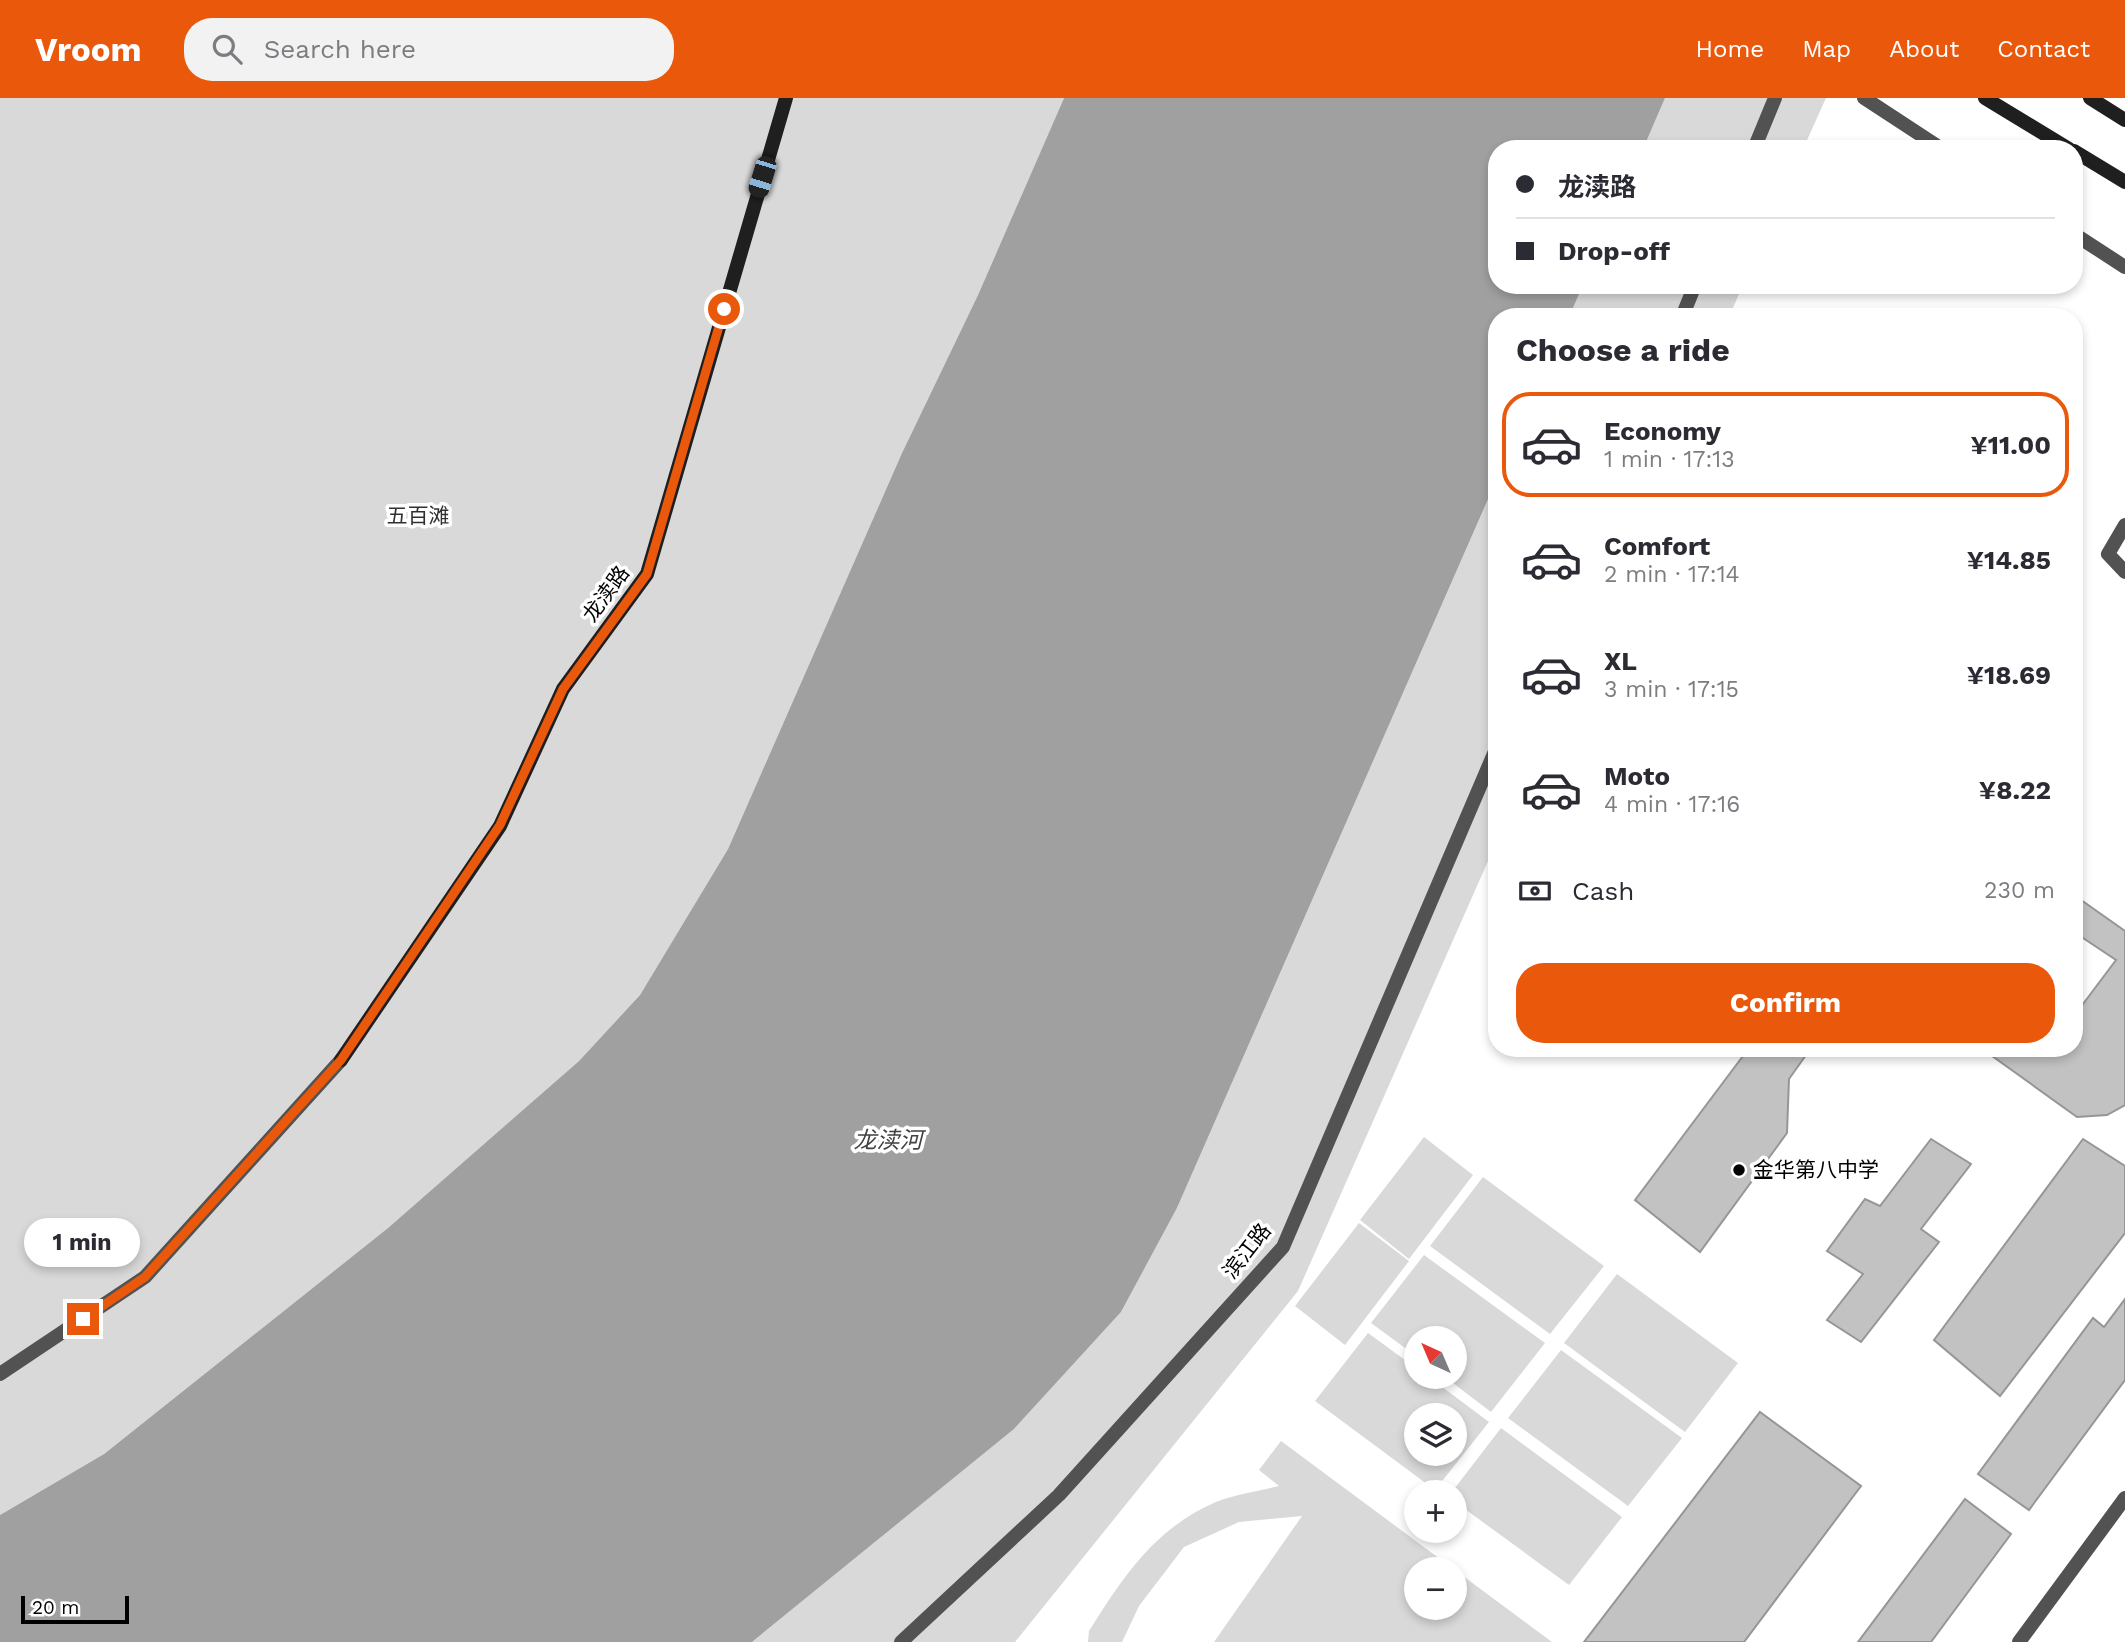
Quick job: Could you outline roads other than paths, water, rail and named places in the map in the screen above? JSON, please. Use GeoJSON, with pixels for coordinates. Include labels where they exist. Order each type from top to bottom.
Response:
{"type":"FeatureCollection","features":[{"type":"Feature","properties":{"kind":"street","name":"龙渎路"},"geometry":{"type":"LineString","coordinates":[[0,1374],[145,1277],[341,1060],[500,825],[563,689],[647,574],[786,98]]}},
{"type":"Feature","properties":{"kind":"street"},"geometry":{"type":"LineString","coordinates":[[1758,140],[1775,98]]}},
{"type":"Feature","properties":{"kind":"street"},"geometry":{"type":"LineString","coordinates":[[1864,98],[1928,140]]}},
{"type":"Feature","properties":{"kind":"street"},"geometry":{"type":"LineString","coordinates":[[1985,98],[2055,140]]}},
{"type":"Feature","properties":{"kind":"street"},"geometry":{"type":"LineString","coordinates":[[2090,98],[2125,120]]}},
{"type":"Feature","properties":{"kind":"street"},"geometry":{"type":"LineString","coordinates":[[2083,157],[2125,182]]}},
{"type":"Feature","properties":{"kind":"street"},"geometry":{"type":"LineString","coordinates":[[2083,240],[2125,267]]}},
{"type":"Feature","properties":{"kind":"street"},"geometry":{"type":"LineString","coordinates":[[2125,525],[2108,554],[2125,572]]}},
{"type":"Feature","properties":{"kind":"street","name":"滨江路"},"geometry":{"type":"LineString","coordinates":[[901,1642],[1059,1495],[1283,1247],[1488,768]]}},
{"type":"Feature","properties":{"kind":"street"},"geometry":{"type":"LineString","coordinates":[[2019,1642],[2125,1499]]}},
{"type":"Feature","properties":{"kind":"water","name":"龙渎河"},"geometry":{"type":"Polygon","coordinates":[[[1064,98],[1665,98],[1647,140],[1488,140],[1488,294],[1579,294],[1573,308],[1488,308],[1488,499],[1177,1208],[1121,1312],[1014,1429],[752,1642],[0,1642],[0,1515],[104,1454],[388,1228],[579,1061],[640,995],[728,849],[902,453],[978,295],[1064,98]]]}},
{"type":"Feature","properties":{"kind":"place","name":"金华第八中学"},"geometry":{"type":"Point","coordinates":[1739,1170]}},
{"type":"Feature","properties":{"kind":"park label","name":"五百滩"},"geometry":{"type":"Point","coordinates":[418,516]}}]}
